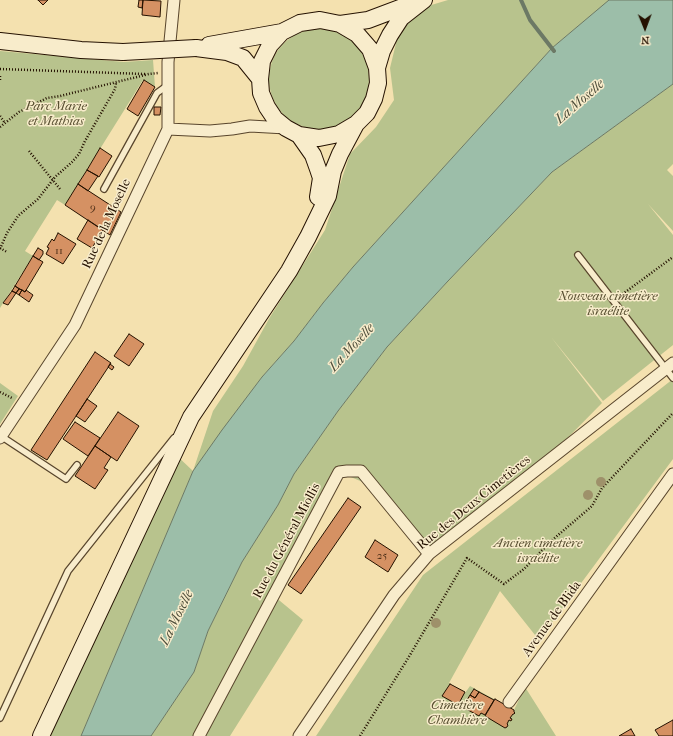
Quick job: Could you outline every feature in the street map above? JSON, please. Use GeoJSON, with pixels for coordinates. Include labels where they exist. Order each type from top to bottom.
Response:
{"type":"FeatureCollection","features":[{"type":"Feature","properties":{"kind":"main road"},"geometry":{"type":"LineString","coordinates":[[340,24],[368,20],[420,0]]}},
{"type":"Feature","properties":{"kind":"main road"},"geometry":{"type":"LineString","coordinates":[[377,68],[382,51],[401,18],[424,0]]}},
{"type":"Feature","properties":{"kind":"main road"},"geometry":{"type":"LineString","coordinates":[[4,40],[74,50],[123,52],[196,48],[227,41],[282,32],[300,23],[320,20],[340,24],[357,34],[370,49],[377,68],[378,83],[374,99],[367,113],[356,124],[339,134],[319,138],[293,131]]}},
{"type":"Feature","properties":{"kind":"main road"},"geometry":{"type":"LineString","coordinates":[[282,32],[270,45],[262,61],[260,79],[261,93],[267,107],[275,119],[293,131],[313,155],[320,178],[314,225]]}},
{"type":"Feature","properties":{"kind":"main road"},"geometry":{"type":"LineString","coordinates":[[196,48],[227,52],[242,58],[260,79]]}},
{"type":"Feature","properties":{"kind":"main road"},"geometry":{"type":"LineString","coordinates":[[42,736],[191,417],[289,271],[328,196],[333,171],[356,124]]}},
{"type":"Feature","properties":{"kind":"street","name":"Rue de la Moselle"},"geometry":{"type":"LineString","coordinates":[[1,437],[76,325],[168,129],[168,73],[174,0]]}},
{"type":"Feature","properties":{"kind":"street"},"geometry":{"type":"LineString","coordinates":[[168,129],[210,131],[250,126],[293,131]]}},
{"type":"Feature","properties":{"kind":"street","name":"Rue des Deux Cimetières"},"geometry":{"type":"LineString","coordinates":[[299,736],[394,595],[430,554],[669,366]]}},
{"type":"Feature","properties":{"kind":"street","name":"Rue du Général Miollis"},"geometry":{"type":"LineString","coordinates":[[199,736],[340,472],[361,471],[430,554]]}},
{"type":"Feature","properties":{"kind":"street","name":"Avenue de Blida"},"geometry":{"type":"LineString","coordinates":[[509,702],[673,474]]}},
{"type":"Feature","properties":{"kind":"lane"},"geometry":{"type":"LineString","coordinates":[[104,189],[156,93],[168,85]]}},
{"type":"Feature","properties":{"kind":"lane"},"geometry":{"type":"LineString","coordinates":[[578,255],[613,301],[669,366],[673,378]]}},
{"type":"Feature","properties":{"kind":"lane"},"geometry":{"type":"LineString","coordinates":[[0,718],[68,571],[191,417]]}},
{"type":"Feature","properties":{"kind":"lane"},"geometry":{"type":"LineString","coordinates":[[1,437],[66,479],[77,465]]}},
{"type":"Feature","properties":{"kind":"path"},"geometry":{"type":"LineString","coordinates":[[0,69],[149,74],[168,73]]}},
{"type":"Feature","properties":{"kind":"path"},"geometry":{"type":"LineString","coordinates":[[0,127],[19,112],[46,98],[76,93],[149,74]]}},
{"type":"Feature","properties":{"kind":"path"},"geometry":{"type":"LineString","coordinates":[[7,252],[0,248],[7,233],[18,216],[38,199],[52,180],[79,154],[115,89],[116,82]]}},
{"type":"Feature","properties":{"kind":"path"},"geometry":{"type":"LineString","coordinates":[[0,116],[5,123]]}},
{"type":"Feature","properties":{"kind":"path"},"geometry":{"type":"LineString","coordinates":[[29,151],[60,189]]}},
{"type":"Feature","properties":{"kind":"path"},"geometry":{"type":"LineString","coordinates":[[613,301],[673,257]]}},
{"type":"Feature","properties":{"kind":"path"},"geometry":{"type":"LineString","coordinates":[[360,736],[467,558],[504,584],[524,569],[550,542],[592,506],[602,488],[673,413]]}},
{"type":"Feature","properties":{"kind":"green space"},"geometry":{"type":"Polygon","coordinates":[[[448,0],[610,0],[552,48],[353,267],[294,341],[262,377],[193,471],[213,411],[243,366],[270,317],[325,230],[350,154],[376,127],[394,100],[390,68],[399,31],[428,6],[448,0]]]}},
{"type":"Feature","properties":{"kind":"green space"},"geometry":{"type":"Polygon","coordinates":[[[319,29],[338,33],[354,44],[365,60],[369,79],[365,98],[354,114],[338,125],[319,129],[300,125],[284,114],[273,98],[269,79],[273,60],[284,44],[300,33],[319,29]]]}},
{"type":"Feature","properties":{"kind":"green space","name":"Parc Marie et Mathias"},"geometry":{"type":"Polygon","coordinates":[[[0,51],[124,62],[153,60],[155,87],[143,80],[65,205],[57,200],[25,251],[33,256],[0,308],[0,51]]]}},
{"type":"Feature","properties":{"kind":"green space","name":"Nouveau cimetière israélite"},"geometry":{"type":"Polygon","coordinates":[[[673,84],[673,164],[667,170],[673,176],[673,231],[648,204],[673,235],[673,345],[603,401],[551,337],[602,403],[535,471],[429,554],[420,544],[402,529],[381,500],[365,483],[346,475],[337,478],[274,596],[303,620],[230,736],[151,736],[194,672],[208,631],[242,562],[278,505],[294,474],[338,411],[387,347],[552,172],[673,84]]]}},
{"type":"Feature","properties":{"kind":"green space","name":"Ancien cimetière israélite"},"geometry":{"type":"Polygon","coordinates":[[[673,379],[673,459],[539,640],[500,591],[449,683],[465,693],[470,686],[514,710],[525,687],[556,736],[316,736],[423,575],[673,379]]]}},
{"type":"Feature","properties":{"kind":"green space"},"geometry":{"type":"Polygon","coordinates":[[[0,383],[18,396],[0,424],[0,383]]]}},
{"type":"Feature","properties":{"kind":"green space"},"geometry":{"type":"Polygon","coordinates":[[[174,453],[193,471],[81,736],[41,736],[174,453]]]}},
{"type":"Feature","properties":{"kind":"water","name":"La Moselle"},"geometry":{"type":"Polygon","coordinates":[[[609,0],[673,0],[673,84],[552,172],[387,347],[338,411],[294,474],[278,505],[242,562],[208,631],[194,672],[151,736],[81,736],[193,471],[222,430],[262,377],[294,341],[353,267],[552,48],[609,0]]]}},
{"type":"Feature","properties":{"kind":"building"},"geometry":{"type":"Polygon","coordinates":[[[38,0],[48,0],[43,5],[38,0]]]}},
{"type":"Feature","properties":{"kind":"building"},"geometry":{"type":"Polygon","coordinates":[[[139,0],[143,0],[142,8],[138,7],[139,0]]]}},
{"type":"Feature","properties":{"kind":"building"},"geometry":{"type":"Polygon","coordinates":[[[143,0],[161,1],[160,17],[142,15],[143,0]]]}},
{"type":"Feature","properties":{"kind":"building"},"geometry":{"type":"Polygon","coordinates":[[[144,80],[155,87],[138,116],[127,109],[144,80]]]}},
{"type":"Feature","properties":{"kind":"building"},"geometry":{"type":"Polygon","coordinates":[[[154,107],[161,107],[160,115],[154,115],[154,107]]]}},
{"type":"Feature","properties":{"kind":"building"},"geometry":{"type":"Polygon","coordinates":[[[100,148],[112,156],[99,177],[87,170],[100,148]]]}},
{"type":"Feature","properties":{"kind":"building"},"geometry":{"type":"Polygon","coordinates":[[[87,170],[98,176],[88,191],[78,184],[87,170]]]}},
{"type":"Feature","properties":{"kind":"building"},"geometry":{"type":"Polygon","coordinates":[[[78,184],[121,212],[110,235],[65,205],[78,184]]]}},
{"type":"Feature","properties":{"kind":"building"},"geometry":{"type":"Polygon","coordinates":[[[88,220],[103,230],[92,248],[77,239],[88,220]]]}},
{"type":"Feature","properties":{"kind":"building"},"geometry":{"type":"Polygon","coordinates":[[[58,233],[76,244],[63,264],[46,254],[49,248],[47,247],[52,239],[54,241],[58,233]]]}},
{"type":"Feature","properties":{"kind":"building"},"geometry":{"type":"Polygon","coordinates":[[[38,248],[43,251],[43,254],[39,260],[33,256],[38,248]]]}},
{"type":"Feature","properties":{"kind":"building"},"geometry":{"type":"Polygon","coordinates":[[[33,256],[43,262],[25,292],[15,286],[33,256]]]}},
{"type":"Feature","properties":{"kind":"building"},"geometry":{"type":"Polygon","coordinates":[[[15,286],[19,289],[16,293],[12,291],[15,286]]]}},
{"type":"Feature","properties":{"kind":"building"},"geometry":{"type":"Polygon","coordinates":[[[19,289],[22,290],[19,295],[16,293],[19,289]]]}},
{"type":"Feature","properties":{"kind":"building"},"geometry":{"type":"Polygon","coordinates":[[[22,290],[25,292],[26,290],[33,295],[29,302],[19,295],[22,290]]]}},
{"type":"Feature","properties":{"kind":"building"},"geometry":{"type":"Polygon","coordinates":[[[12,291],[16,293],[8,305],[3,303],[12,291]]]}},
{"type":"Feature","properties":{"kind":"building"},"geometry":{"type":"Polygon","coordinates":[[[129,334],[144,344],[129,366],[114,356],[129,334]]]}},
{"type":"Feature","properties":{"kind":"building"},"geometry":{"type":"Polygon","coordinates":[[[95,352],[111,363],[47,460],[31,450],[95,352]]]}},
{"type":"Feature","properties":{"kind":"building"},"geometry":{"type":"Polygon","coordinates":[[[110,364],[114,367],[112,370],[108,367],[110,364]]]}},
{"type":"Feature","properties":{"kind":"building"},"geometry":{"type":"Polygon","coordinates":[[[87,399],[97,406],[85,422],[76,416],[87,399]]]}},
{"type":"Feature","properties":{"kind":"building"},"geometry":{"type":"Polygon","coordinates":[[[118,412],[139,426],[117,461],[95,446],[118,412]]]}},
{"type":"Feature","properties":{"kind":"building"},"geometry":{"type":"Polygon","coordinates":[[[75,422],[100,438],[88,456],[63,439],[75,422]]]}},
{"type":"Feature","properties":{"kind":"building"},"geometry":{"type":"Polygon","coordinates":[[[95,446],[111,457],[104,468],[108,470],[95,489],[75,476],[95,446]]]}},
{"type":"Feature","properties":{"kind":"building"},"geometry":{"type":"Polygon","coordinates":[[[348,498],[361,507],[301,594],[288,585],[348,498]]]}},
{"type":"Feature","properties":{"kind":"building"},"geometry":{"type":"Polygon","coordinates":[[[375,540],[398,555],[388,572],[365,557],[375,540]]]}},
{"type":"Feature","properties":{"kind":"building"},"geometry":{"type":"Polygon","coordinates":[[[450,684],[465,692],[458,705],[442,696],[450,684]]]}},
{"type":"Feature","properties":{"kind":"building"},"geometry":{"type":"Polygon","coordinates":[[[474,689],[479,692],[475,698],[470,695],[474,689]]]}},
{"type":"Feature","properties":{"kind":"building"},"geometry":{"type":"Polygon","coordinates":[[[479,692],[494,700],[485,715],[481,713],[479,716],[468,710],[472,703],[467,700],[470,695],[475,698],[479,692]]]}},
{"type":"Feature","properties":{"kind":"building"},"geometry":{"type":"Polygon","coordinates":[[[495,699],[514,710],[515,713],[510,718],[512,719],[511,721],[509,720],[507,727],[505,728],[485,716],[495,699]]]}},
{"type":"Feature","properties":{"kind":"building"},"geometry":{"type":"Polygon","coordinates":[[[467,700],[472,703],[468,710],[463,707],[467,700]]]}},
{"type":"Feature","properties":{"kind":"building"},"geometry":{"type":"Polygon","coordinates":[[[673,720],[673,736],[659,736],[655,730],[673,720]]]}},
{"type":"Feature","properties":{"kind":"building"},"geometry":{"type":"Polygon","coordinates":[[[631,729],[635,736],[619,736],[631,729]]]}},
{"type":"Feature","properties":{"kind":"waterway"},"geometry":{"type":"LineString","coordinates":[[521,0],[530,20],[554,51]]}},
{"type":"Feature","properties":{"kind":"park label","name":"Cimetière Chambière"},"geometry":{"type":"Point","coordinates":[457,714]}}]}
